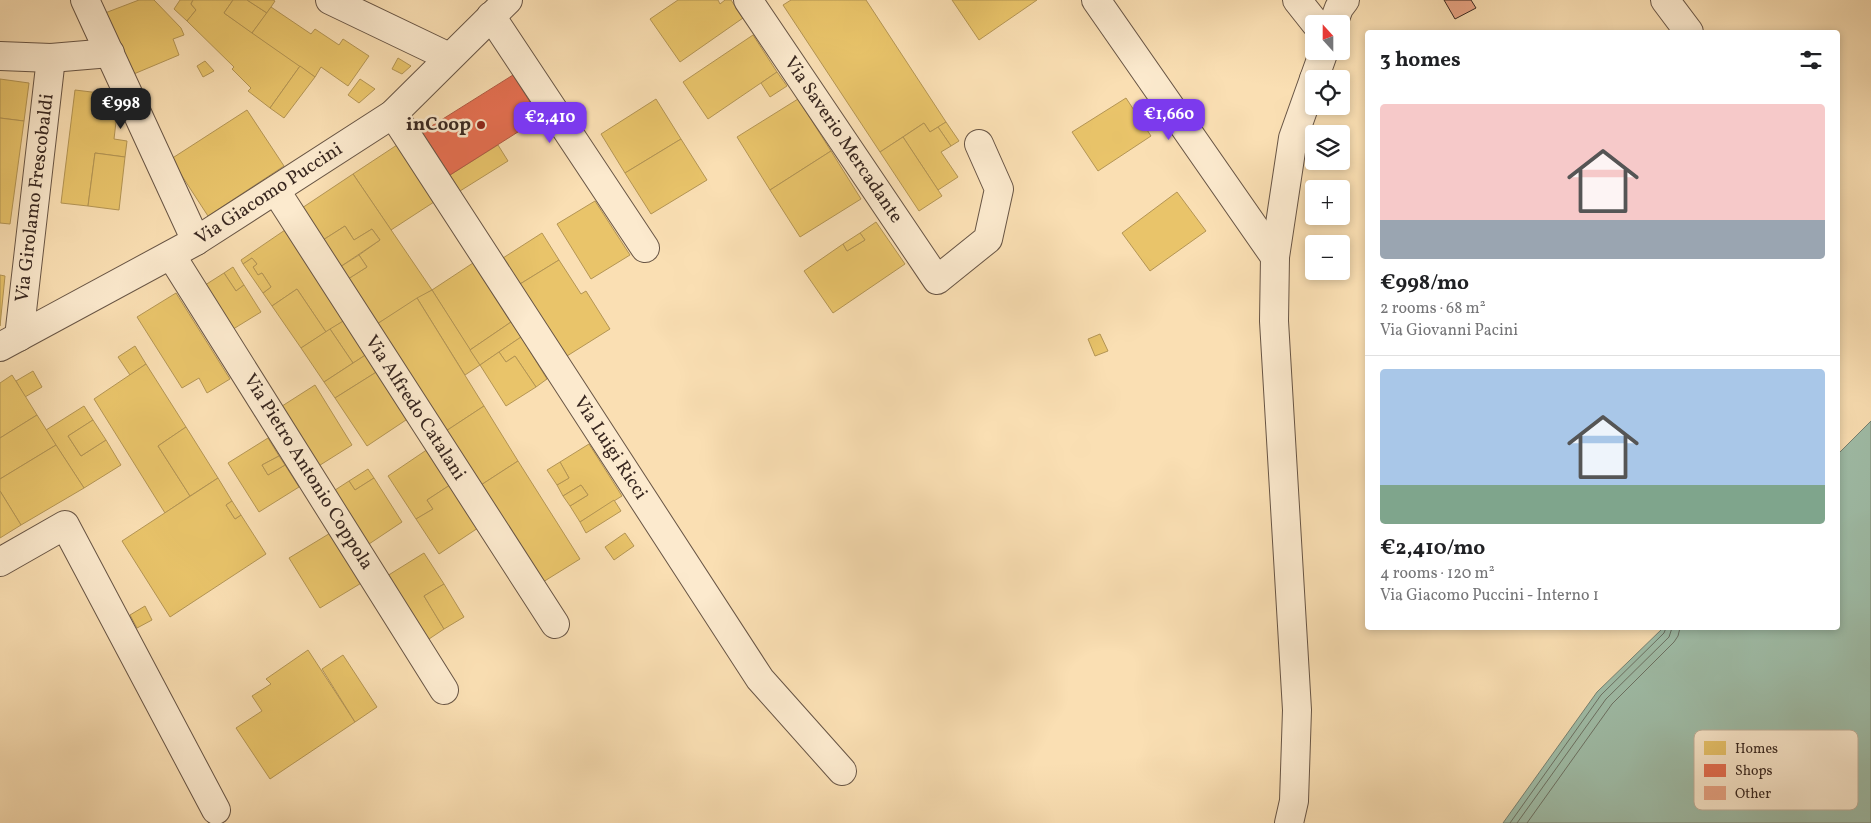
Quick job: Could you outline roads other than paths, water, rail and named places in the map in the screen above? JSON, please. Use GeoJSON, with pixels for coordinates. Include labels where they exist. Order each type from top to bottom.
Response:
{"type":"FeatureCollection","features":[{"type":"Feature","properties":{"kind":"street"},"geometry":{"type":"LineString","coordinates":[[85,0],[196,241]]}},
{"type":"Feature","properties":{"kind":"street"},"geometry":{"type":"LineString","coordinates":[[330,0],[449,57]]}},
{"type":"Feature","properties":{"kind":"street","name":"Via Saverio Mercadante"},"geometry":{"type":"LineString","coordinates":[[748,0],[937,280],[988,240],[999,189],[978,144]]}},
{"type":"Feature","properties":{"kind":"street"},"geometry":{"type":"LineString","coordinates":[[1096,0],[1275,257]]}},
{"type":"Feature","properties":{"kind":"street"},"geometry":{"type":"LineString","coordinates":[[1297,0],[1309,15]]}},
{"type":"Feature","properties":{"kind":"street"},"geometry":{"type":"LineString","coordinates":[[1336,15],[1345,0]]}},
{"type":"Feature","properties":{"kind":"street"},"geometry":{"type":"LineString","coordinates":[[1665,0],[1688,30]]}},
{"type":"Feature","properties":{"kind":"street"},"geometry":{"type":"LineString","coordinates":[[500,8],[645,248]]}},
{"type":"Feature","properties":{"kind":"street","name":"Via Giacomo Puccini"},"geometry":{"type":"LineString","coordinates":[[10,342],[196,241],[393,114],[500,8]]}},
{"type":"Feature","properties":{"kind":"street"},"geometry":{"type":"LineString","coordinates":[[0,56],[51,58],[110,53]]}},
{"type":"Feature","properties":{"kind":"street","name":"Via Girolamo Frescobaldi"},"geometry":{"type":"LineString","coordinates":[[10,342],[51,58]]}},
{"type":"Feature","properties":{"kind":"street"},"geometry":{"type":"LineString","coordinates":[[1289,823],[1294,801],[1297,710],[1274,321],[1275,257],[1293,138],[1305,104]]}},
{"type":"Feature","properties":{"kind":"street","name":"Via Luigi Ricci"},"geometry":{"type":"LineString","coordinates":[[393,114],[760,679],[842,771]]}},
{"type":"Feature","properties":{"kind":"street","name":"Via Alfredo Catalani"},"geometry":{"type":"LineString","coordinates":[[276,191],[555,624]]}},
{"type":"Feature","properties":{"kind":"street","name":"Via Pietro Antonio Coppola"},"geometry":{"type":"LineString","coordinates":[[171,255],[444,690]]}},
{"type":"Feature","properties":{"kind":"street"},"geometry":{"type":"LineString","coordinates":[[0,562],[65,525],[216,810]]}},
{"type":"Feature","properties":{"kind":"water"},"geometry":{"type":"Polygon","coordinates":[[[1871,421],[1871,823],[1503,823],[1597,692],[1661,630],[1840,630],[1840,452],[1871,421]]]}},
{"type":"Feature","properties":{"kind":"place","name":"inCoop"},"geometry":{"type":"Point","coordinates":[481,125]}}]}
